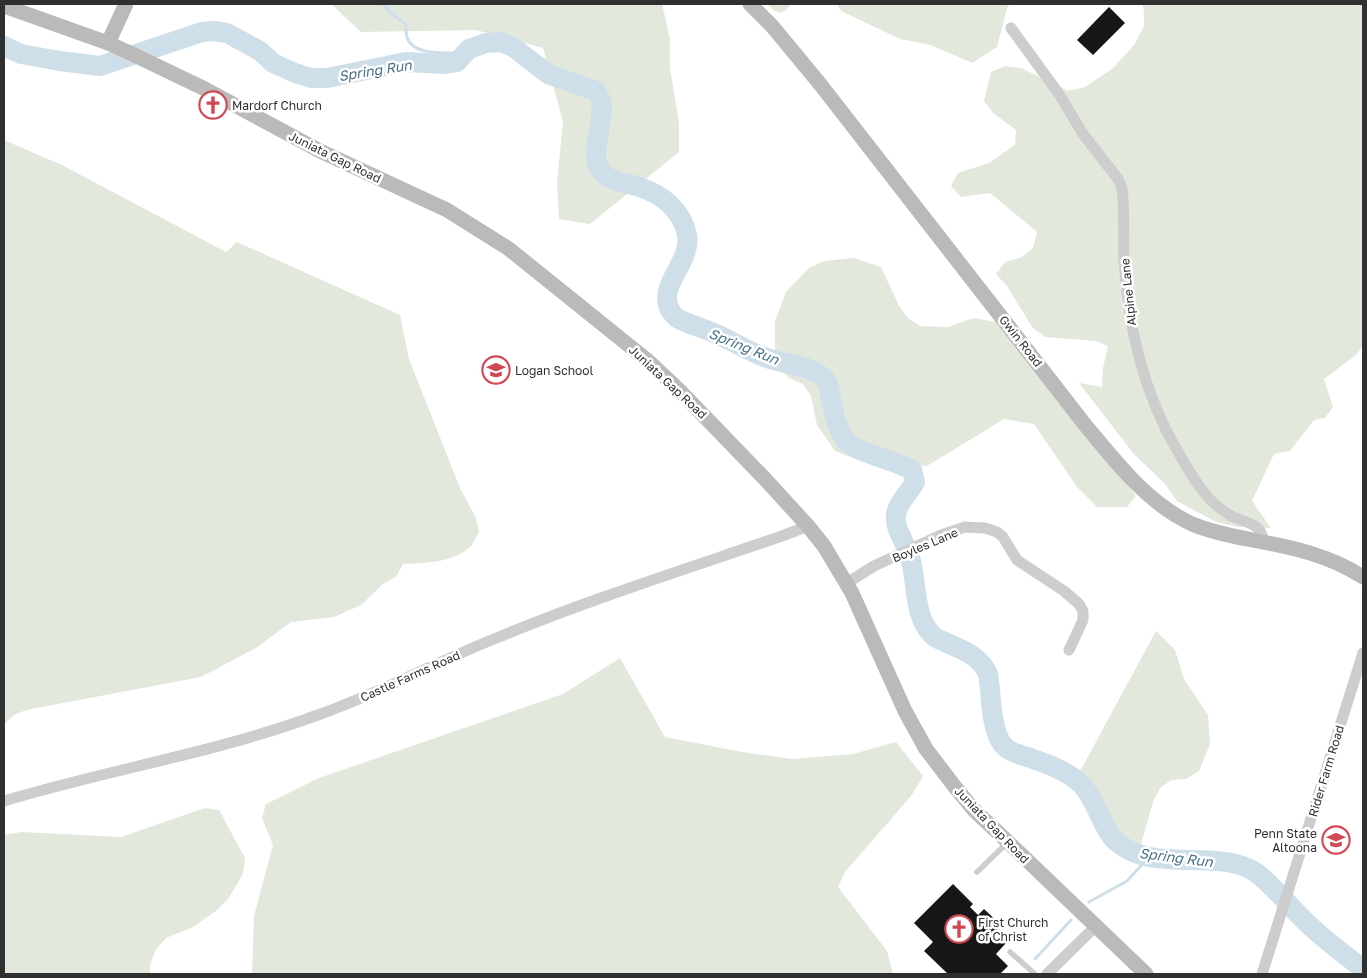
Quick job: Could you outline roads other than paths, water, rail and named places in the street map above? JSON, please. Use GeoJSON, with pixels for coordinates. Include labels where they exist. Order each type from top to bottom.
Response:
{"type":"FeatureCollection","features":[{"type":"Feature","properties":{"kind":"main road"},"geometry":{"type":"LineString","coordinates":[[108,43],[126,4]]}},
{"type":"Feature","properties":{"kind":"main road","name":"Gwin Road"},"geometry":{"type":"LineString","coordinates":[[750,4],[772,26],[815,78],[1086,426],[1137,485],[1168,510],[1194,525],[1314,554],[1332,560],[1363,577]]}},
{"type":"Feature","properties":{"kind":"main road","name":"Juniata Gap Road"},"geometry":{"type":"LineString","coordinates":[[4,6],[108,43],[202,88],[320,151],[447,210],[509,249],[609,328],[679,390],[808,526],[824,546],[847,583],[905,711],[926,749],[961,794],[1008,842],[1146,974]]}},
{"type":"Feature","properties":{"kind":"street","name":"Alpine Lane"},"geometry":{"type":"LineString","coordinates":[[1011,28],[1059,94],[1083,134],[1122,188],[1124,260],[1131,324],[1144,380],[1159,415],[1178,452],[1214,503],[1231,516],[1254,524],[1263,534],[1264,542]]}},
{"type":"Feature","properties":{"kind":"street","name":"Castle Farms Road"},"geometry":{"type":"LineString","coordinates":[[4,801],[247,738],[317,716],[451,656],[541,620],[808,526]]}},
{"type":"Feature","properties":{"kind":"street","name":"Boyles Lane"},"geometry":{"type":"LineString","coordinates":[[847,583],[874,566],[941,536],[966,528],[985,528],[997,532],[1003,537],[1017,560],[1064,591],[1079,604],[1083,611],[1083,620],[1070,650]]}},
{"type":"Feature","properties":{"kind":"street","name":"Rider Farm Road"},"geometry":{"type":"LineString","coordinates":[[1262,974],[1363,653]]}},
{"type":"Feature","properties":{"kind":"street"},"geometry":{"type":"LineString","coordinates":[[1047,974],[1096,926]]}},
{"type":"Feature","properties":{"kind":"lane"},"geometry":{"type":"LineString","coordinates":[[977,872],[1008,842]]}},
{"type":"Feature","properties":{"kind":"lane"},"geometry":{"type":"LineString","coordinates":[[1010,952],[1034,974]]}},
{"type":"Feature","properties":{"kind":"waterway"},"geometry":{"type":"LineString","coordinates":[[383,4],[406,25],[407,37],[414,47],[420,50],[453,53],[457,62]]}},
{"type":"Feature","properties":{"kind":"waterway","name":"Spring Run"},"geometry":{"type":"LineString","coordinates":[[4,46],[21,54],[100,66],[202,32],[214,31],[227,33],[260,51],[273,63],[295,73],[311,78],[327,78],[406,62],[446,64],[457,62],[469,49],[486,43],[501,42],[513,47],[548,74],[596,91],[602,108],[596,154],[599,168],[612,179],[656,194],[670,204],[681,218],[684,226],[687,235],[685,255],[668,292],[667,301],[671,312],[677,318],[760,356],[806,368],[818,374],[828,384],[836,421],[846,441],[858,449],[912,470],[915,482],[899,505],[896,520],[898,531],[910,557],[919,611],[928,630],[936,638],[970,654],[985,668],[988,674],[995,728],[1005,747],[1015,753],[1059,769],[1077,780],[1092,799],[1108,832],[1118,843],[1132,852],[1148,857],[1165,859],[1217,861],[1234,864],[1256,872],[1312,928],[1363,969]]}},
{"type":"Feature","properties":{"kind":"waterway"},"geometry":{"type":"LineString","coordinates":[[1089,902],[1127,881],[1149,857]]}},
{"type":"Feature","properties":{"kind":"waterway"},"geometry":{"type":"LineString","coordinates":[[1035,959],[1071,920]]}},
{"type":"Feature","properties":{"kind":"place","name":"Mardorf Church"},"geometry":{"type":"Point","coordinates":[213,105]}},
{"type":"Feature","properties":{"kind":"place","name":"Logan School"},"geometry":{"type":"Point","coordinates":[496,370]}},
{"type":"Feature","properties":{"kind":"place","name":"Penn State Altoona"},"geometry":{"type":"Point","coordinates":[1336,840]}},
{"type":"Feature","properties":{"kind":"place","name":"First Church of Christ"},"geometry":{"type":"Point","coordinates":[959,929]}}]}
